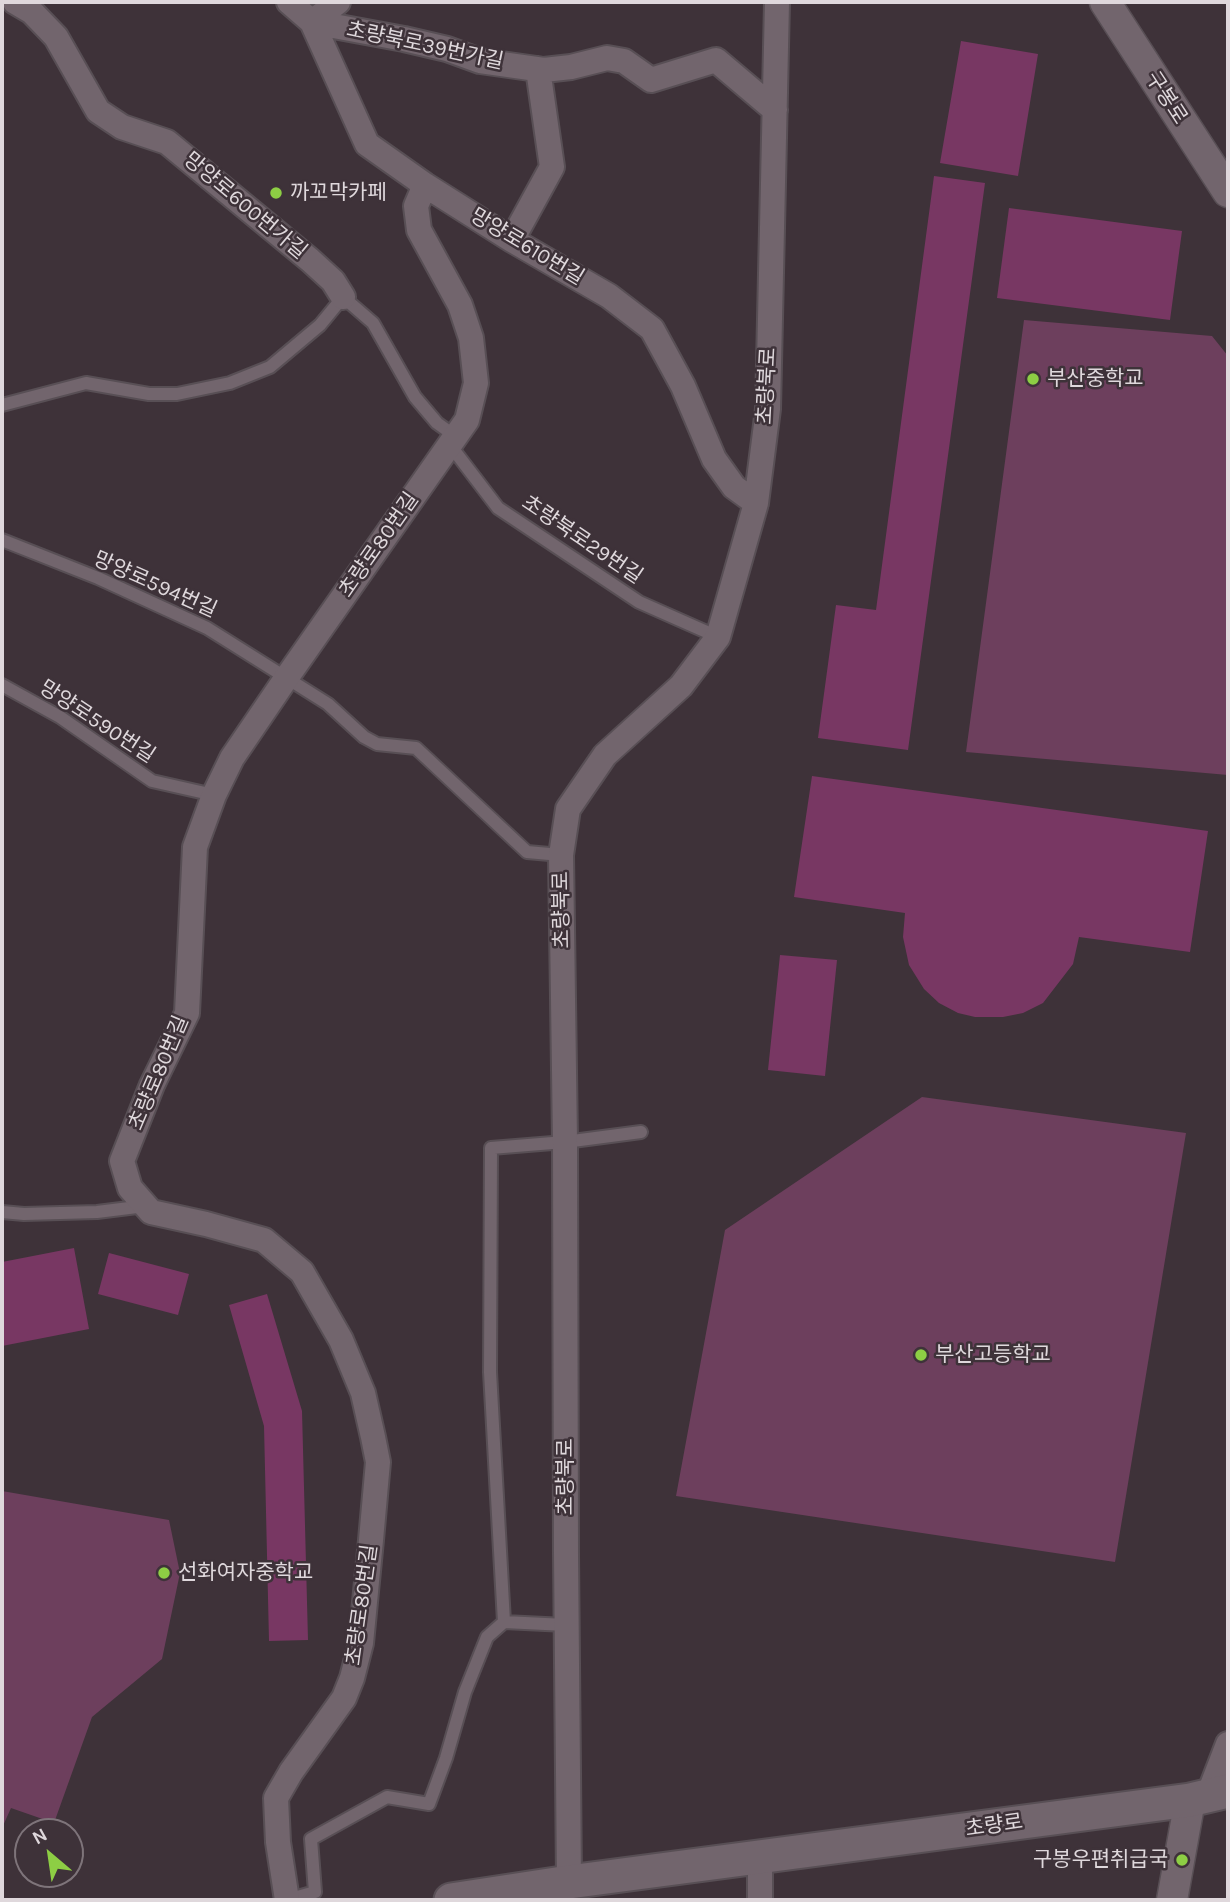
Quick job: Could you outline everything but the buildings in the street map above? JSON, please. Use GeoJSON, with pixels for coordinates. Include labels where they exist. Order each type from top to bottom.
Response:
{"type":"FeatureCollection","features":[{"type":"Feature","properties":{"kind":"main road","name":"초량로"},"geometry":{"type":"LineString","coordinates":[[452,1900],[552,1890],[760,1857],[1209,1796]]}},
{"type":"Feature","properties":{"kind":"street","name":"망양로600번가길"},"geometry":{"type":"LineString","coordinates":[[15,2],[32,12],[56,37],[98,111],[122,127],[167,142],[310,260],[333,281],[343,297]]}},
{"type":"Feature","properties":{"kind":"street","name":"망양로610번길"},"geometry":{"type":"LineString","coordinates":[[289,2],[312,22],[368,144],[425,185],[512,240],[609,296],[652,329],[683,386],[714,458],[734,487],[756,503]]}},
{"type":"Feature","properties":{"kind":"street"},"geometry":{"type":"LineString","coordinates":[[312,22],[338,2]]}},
{"type":"Feature","properties":{"kind":"street","name":"초량북로"},"geometry":{"type":"LineString","coordinates":[[552,1890],[566,1625],[565,1142],[561,855],[568,809],[605,755],[681,686],[718,636],[756,503],[768,410],[777,2]]}},
{"type":"Feature","properties":{"kind":"street","name":"구봉로"},"geometry":{"type":"LineString","coordinates":[[1105,2],[1228,192]]}},
{"type":"Feature","properties":{"kind":"street","name":"초량북로39번가길"},"geometry":{"type":"LineString","coordinates":[[312,22],[404,39],[447,49],[480,61],[538,69],[570,67],[607,58],[624,61],[651,80],[716,60],[775,110]]}},
{"type":"Feature","properties":{"kind":"street"},"geometry":{"type":"LineString","coordinates":[[512,240],[552,167],[538,69]]}},
{"type":"Feature","properties":{"kind":"street","name":"초량로80번길"},"geometry":{"type":"LineString","coordinates":[[287,1900],[278,1842],[276,1798],[291,1772],[344,1698],[352,1678],[360,1643],[372,1540],[378,1462],[373,1437],[363,1393],[341,1340],[302,1272],[264,1240],[151,1212],[130,1188],[122,1161],[152,1085],[187,1013],[195,847],[214,795],[232,758],[467,420],[476,383],[471,338],[460,305],[419,230],[416,206],[425,185]]}},
{"type":"Feature","properties":{"kind":"street"},"geometry":{"type":"LineString","coordinates":[[1172,1900],[1228,1744]]}},
{"type":"Feature","properties":{"kind":"street"},"geometry":{"type":"LineString","coordinates":[[760,1857],[760,1900]]}},
{"type":"Feature","properties":{"kind":"lane"},"geometry":{"type":"LineString","coordinates":[[2,405],[86,383],[149,394],[177,394],[230,383],[270,367],[320,325],[343,297]]}},
{"type":"Feature","properties":{"kind":"lane","name":"망양로600번가길"},"geometry":{"type":"LineString","coordinates":[[343,297],[373,323],[415,397],[453,440]]}},
{"type":"Feature","properties":{"kind":"lane","name":"초량북로29번길"},"geometry":{"type":"LineString","coordinates":[[453,440],[498,508],[639,601],[718,636]]}},
{"type":"Feature","properties":{"kind":"lane","name":"망양로594번길"},"geometry":{"type":"LineString","coordinates":[[2,540],[98,578],[207,628],[328,704],[364,737],[377,744],[416,748],[527,852],[561,855]]}},
{"type":"Feature","properties":{"kind":"lane","name":"망양로590번길"},"geometry":{"type":"LineString","coordinates":[[2,685],[60,717],[152,781],[214,795]]}},
{"type":"Feature","properties":{"kind":"lane"},"geometry":{"type":"LineString","coordinates":[[504,1622],[490,1372],[491,1148],[641,1132]]}},
{"type":"Feature","properties":{"kind":"lane"},"geometry":{"type":"LineString","coordinates":[[2,1212],[97,1212],[145,1206]]}},
{"type":"Feature","properties":{"kind":"lane"},"geometry":{"type":"LineString","coordinates":[[287,1900],[315,1892],[310,1839],[387,1797],[429,1804],[446,1758],[465,1692],[487,1637],[504,1622],[566,1625]]}},
{"type":"Feature","properties":{"kind":"shaded area"},"geometry":{"type":"Polygon","coordinates":[[[1024,320],[1212,336],[1228,356],[1228,775],[966,752],[1024,320]]]}},
{"type":"Feature","properties":{"kind":"shaded area"},"geometry":{"type":"Polygon","coordinates":[[[922,1097],[1186,1133],[1115,1562],[676,1496],[725,1230],[922,1097]]]}},
{"type":"Feature","properties":{"kind":"shaded area"},"geometry":{"type":"Polygon","coordinates":[[[2,1491],[169,1520],[180,1573],[162,1659],[92,1717],[56,1818],[40,1818],[11,1808],[2,1828],[2,1491]]]}},
{"type":"Feature","properties":{"kind":"place","name":"까꼬막카페"},"geometry":{"type":"Point","coordinates":[276,193]}},
{"type":"Feature","properties":{"kind":"place","name":"부산중학교"},"geometry":{"type":"Point","coordinates":[1033,379]}},
{"type":"Feature","properties":{"kind":"place","name":"부산고등학교"},"geometry":{"type":"Point","coordinates":[921,1355]}},
{"type":"Feature","properties":{"kind":"place","name":"선화여자중학교"},"geometry":{"type":"Point","coordinates":[164,1573]}},
{"type":"Feature","properties":{"kind":"place","name":"구봉우편취급국"},"geometry":{"type":"Point","coordinates":[1182,1860]}}]}
